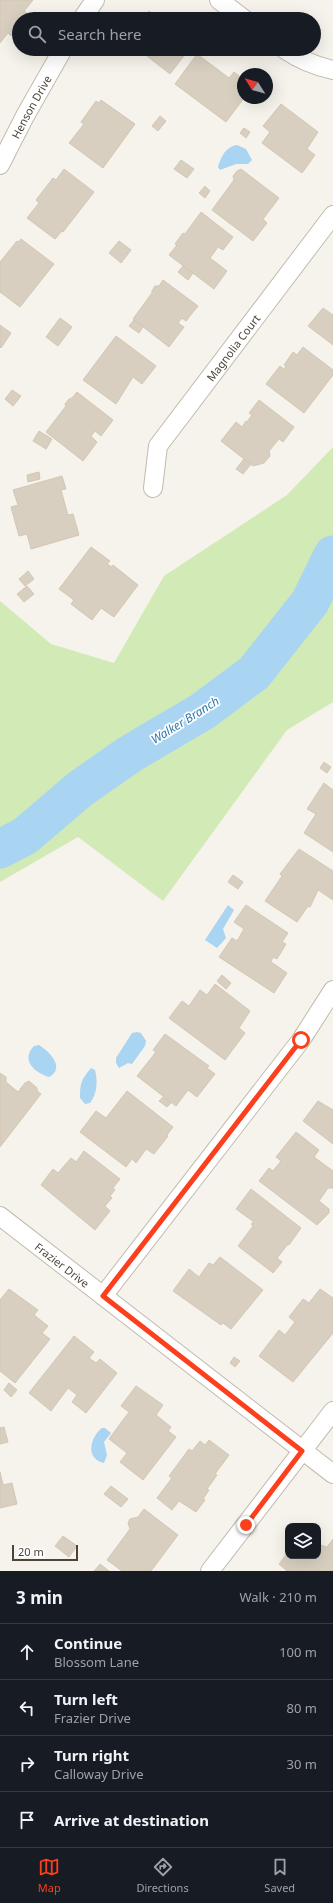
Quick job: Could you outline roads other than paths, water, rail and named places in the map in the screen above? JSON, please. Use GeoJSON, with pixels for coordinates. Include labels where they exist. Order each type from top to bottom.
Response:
{"type":"FeatureCollection","features":[{"type":"Feature","properties":{"kind":"street"},"geometry":{"type":"LineString","coordinates":[[87,12],[95,0]]}},
{"type":"Feature","properties":{"kind":"street"},"geometry":{"type":"LineString","coordinates":[[219,0],[235,12]]}},
{"type":"Feature","properties":{"kind":"street","name":"Henson Drive"},"geometry":{"type":"LineString","coordinates":[[0,165],[28,109],[59,56]]}},
{"type":"Feature","properties":{"kind":"street"},"geometry":{"type":"LineString","coordinates":[[293,56],[316,66],[333,70]]}},
{"type":"Feature","properties":{"kind":"street","name":"Magnolia Court"},"geometry":{"type":"LineString","coordinates":[[153,488],[158,446],[333,215]]}},
{"type":"Feature","properties":{"kind":"street"},"geometry":{"type":"LineString","coordinates":[[103,1296],[301,1040],[333,990]]}},
{"type":"Feature","properties":{"kind":"street","name":"Frazier Drive"},"geometry":{"type":"LineString","coordinates":[[0,1216],[333,1474]]}},
{"type":"Feature","properties":{"kind":"street"},"geometry":{"type":"LineString","coordinates":[[210,1571],[333,1411]]}},
{"type":"Feature","properties":{"kind":"water"},"geometry":{"type":"Polygon","coordinates":[[[237,145],[246,149],[252,160],[248,164],[236,164],[220,170],[218,167],[224,153],[229,148],[237,145]]]}},
{"type":"Feature","properties":{"kind":"water"},"geometry":{"type":"Polygon","coordinates":[[[228,905],[234,910],[223,929],[226,938],[217,948],[205,940],[228,905]]]}},
{"type":"Feature","properties":{"kind":"water"},"geometry":{"type":"Polygon","coordinates":[[[132,1033],[141,1033],[146,1041],[145,1046],[132,1064],[128,1063],[119,1068],[116,1063],[116,1058],[132,1033]]]}},
{"type":"Feature","properties":{"kind":"water"},"geometry":{"type":"Polygon","coordinates":[[[39,1045],[51,1055],[56,1065],[54,1073],[49,1077],[34,1069],[29,1061],[28,1056],[30,1051],[34,1046],[39,1045]]]}},
{"type":"Feature","properties":{"kind":"water"},"geometry":{"type":"Polygon","coordinates":[[[91,1068],[95,1070],[96,1087],[94,1096],[90,1103],[85,1104],[80,1098],[81,1085],[83,1079],[91,1068]]]}},
{"type":"Feature","properties":{"kind":"water"},"geometry":{"type":"Polygon","coordinates":[[[102,1428],[105,1428],[111,1433],[104,1442],[107,1455],[104,1463],[98,1461],[94,1457],[91,1447],[92,1442],[102,1428]]]}},
{"type":"Feature","properties":{"kind":"waterway","name":"Walker Branch"},"geometry":{"type":"LineString","coordinates":[[0,849],[25,836],[80,789],[130,754],[203,711],[254,673],[310,602],[333,555]]}}]}
